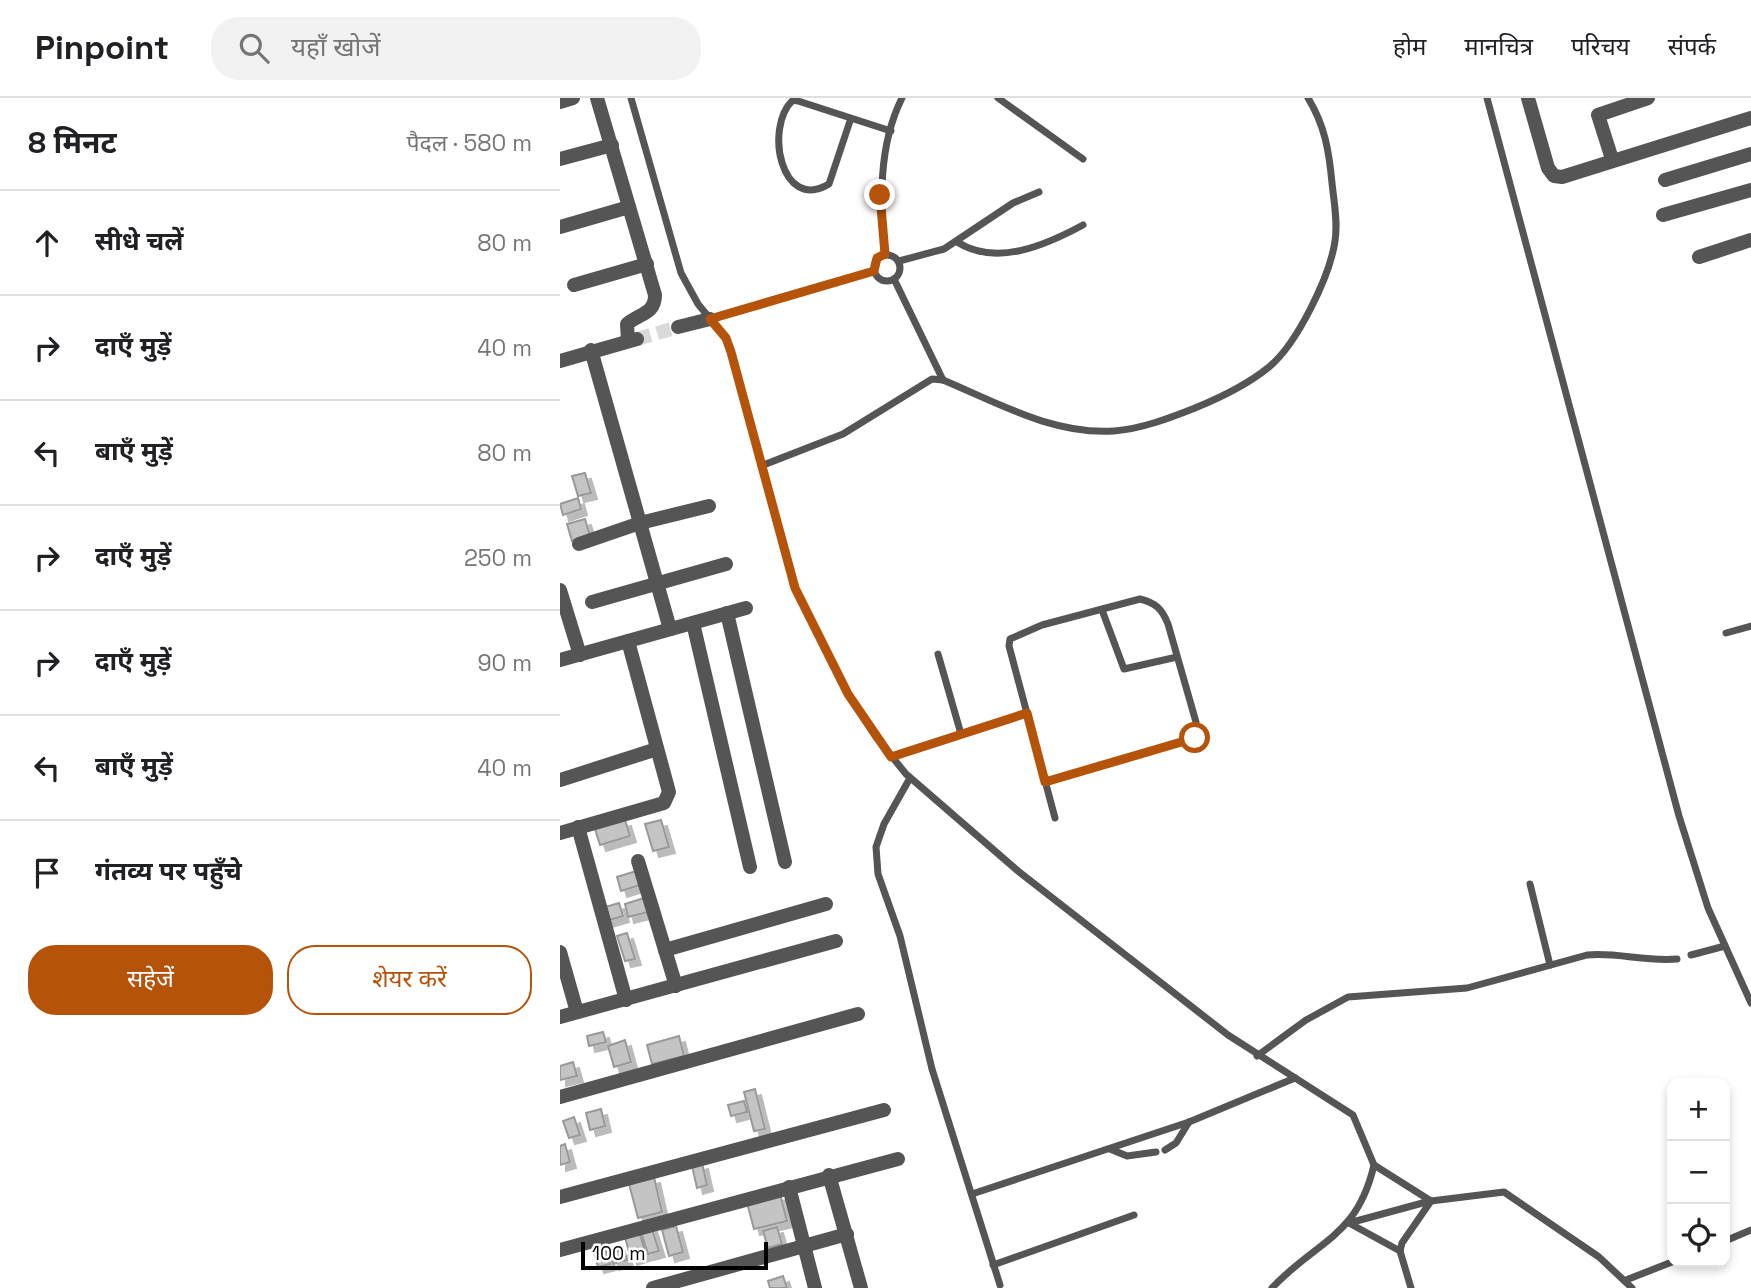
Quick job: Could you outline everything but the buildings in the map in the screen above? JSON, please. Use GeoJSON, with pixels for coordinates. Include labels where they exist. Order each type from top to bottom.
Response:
{"type":"FeatureCollection","features":[{"type":"Feature","properties":{"kind":"street"},"geometry":{"type":"LineString","coordinates":[[560,102],[573,98]]}},
{"type":"Feature","properties":{"kind":"street"},"geometry":{"type":"LineString","coordinates":[[560,360],[632,340],[627,324],[651,311],[655,305],[647,264],[597,98]]}},
{"type":"Feature","properties":{"kind":"street"},"geometry":{"type":"LineString","coordinates":[[1528,98],[1548,169],[1554,176],[1562,177],[1612,159],[1751,118]]}},
{"type":"Feature","properties":{"kind":"street"},"geometry":{"type":"LineString","coordinates":[[1612,159],[1598,123],[1598,115],[1648,98]]}},
{"type":"Feature","properties":{"kind":"street"},"geometry":{"type":"LineString","coordinates":[[560,159],[612,145]]}},
{"type":"Feature","properties":{"kind":"street"},"geometry":{"type":"LineString","coordinates":[[1665,180],[1751,155]]}},
{"type":"Feature","properties":{"kind":"street"},"geometry":{"type":"LineString","coordinates":[[1663,215],[1751,190]]}},
{"type":"Feature","properties":{"kind":"street"},"geometry":{"type":"LineString","coordinates":[[560,227],[629,207]]}},
{"type":"Feature","properties":{"kind":"street"},"geometry":{"type":"LineString","coordinates":[[1699,257],[1751,240]]}},
{"type":"Feature","properties":{"kind":"street"},"geometry":{"type":"LineString","coordinates":[[574,285],[647,264]]}},
{"type":"Feature","properties":{"kind":"street"},"geometry":{"type":"LineString","coordinates":[[678,327],[710,319]]}},
{"type":"Feature","properties":{"kind":"street"},"geometry":{"type":"LineString","coordinates":[[591,350],[670,629]]}},
{"type":"Feature","properties":{"kind":"street"},"geometry":{"type":"LineString","coordinates":[[579,544],[640,523],[709,506]]}},
{"type":"Feature","properties":{"kind":"street"},"geometry":{"type":"LineString","coordinates":[[592,602],[726,564]]}},
{"type":"Feature","properties":{"kind":"street"},"geometry":{"type":"LineString","coordinates":[[560,590],[580,655]]}},
{"type":"Feature","properties":{"kind":"street"},"geometry":{"type":"LineString","coordinates":[[560,660],[746,608]]}},
{"type":"Feature","properties":{"kind":"street"},"geometry":{"type":"LineString","coordinates":[[727,613],[785,862]]}},
{"type":"Feature","properties":{"kind":"street"},"geometry":{"type":"LineString","coordinates":[[693,623],[750,867]]}},
{"type":"Feature","properties":{"kind":"street"},"geometry":{"type":"LineString","coordinates":[[560,833],[664,803],[668,798],[628,641]]}},
{"type":"Feature","properties":{"kind":"street"},"geometry":{"type":"LineString","coordinates":[[560,780],[657,749]]}},
{"type":"Feature","properties":{"kind":"street"},"geometry":{"type":"LineString","coordinates":[[578,827],[626,1000]]}},
{"type":"Feature","properties":{"kind":"street"},"geometry":{"type":"LineString","coordinates":[[638,861],[676,986]]}},
{"type":"Feature","properties":{"kind":"street"},"geometry":{"type":"LineString","coordinates":[[665,950],[825,904]]}},
{"type":"Feature","properties":{"kind":"street"},"geometry":{"type":"LineString","coordinates":[[560,1017],[836,941]]}},
{"type":"Feature","properties":{"kind":"street"},"geometry":{"type":"LineString","coordinates":[[560,952],[563,972],[577,1012]]}},
{"type":"Feature","properties":{"kind":"street"},"geometry":{"type":"LineString","coordinates":[[560,1097],[858,1014]]}},
{"type":"Feature","properties":{"kind":"street"},"geometry":{"type":"LineString","coordinates":[[560,1197],[884,1110]]}},
{"type":"Feature","properties":{"kind":"street"},"geometry":{"type":"LineString","coordinates":[[560,1250],[828,1175],[898,1159]]}},
{"type":"Feature","properties":{"kind":"street"},"geometry":{"type":"LineString","coordinates":[[828,1175],[862,1288]]}},
{"type":"Feature","properties":{"kind":"street"},"geometry":{"type":"LineString","coordinates":[[789,1187],[815,1288]]}},
{"type":"Feature","properties":{"kind":"street"},"geometry":{"type":"LineString","coordinates":[[653,1288],[847,1234]]}},
{"type":"Feature","properties":{"kind":"lane"},"geometry":{"type":"LineString","coordinates":[[631,98],[681,273],[710,319],[726,338],[731,352],[778,533],[803,606],[848,694],[891,757],[910,778],[1101,937],[1257,1056],[1353,1115],[1374,1165],[1431,1201]]}},
{"type":"Feature","properties":{"kind":"lane"},"geometry":{"type":"LineString","coordinates":[[885,254],[880,195],[891,131],[902,98]]}},
{"type":"Feature","properties":{"kind":"lane"},"geometry":{"type":"LineString","coordinates":[[998,98],[1083,159]]}},
{"type":"Feature","properties":{"kind":"lane"},"geometry":{"type":"LineString","coordinates":[[761,466],[843,434],[869,420],[923,382],[943,380],[1031,417],[1072,430],[1116,431],[1153,423],[1221,397],[1271,365],[1296,334],[1326,272],[1335,243],[1336,222],[1325,128],[1308,98]]}},
{"type":"Feature","properties":{"kind":"lane"},"geometry":{"type":"LineString","coordinates":[[1487,98],[1638,671],[1698,881],[1751,1003]]}},
{"type":"Feature","properties":{"kind":"lane"},"geometry":{"type":"LineString","coordinates":[[851,118],[830,184],[811,190],[798,186],[789,178],[779,155],[778,139],[789,103],[798,101],[851,118],[891,131]]}},
{"type":"Feature","properties":{"kind":"lane"},"geometry":{"type":"LineString","coordinates":[[885,254],[899,261],[944,249],[1013,203],[1039,192]]}},
{"type":"Feature","properties":{"kind":"lane"},"geometry":{"type":"LineString","coordinates":[[957,242],[979,250],[1013,252],[1036,248],[1083,225]]}},
{"type":"Feature","properties":{"kind":"lane"},"geometry":{"type":"LineString","coordinates":[[874,271],[877,258],[885,254]]}},
{"type":"Feature","properties":{"kind":"lane"},"geometry":{"type":"LineString","coordinates":[[874,271],[884,281],[894,279],[900,271],[899,261]]}},
{"type":"Feature","properties":{"kind":"lane"},"geometry":{"type":"LineString","coordinates":[[710,319],[874,271]]}},
{"type":"Feature","properties":{"kind":"lane"},"geometry":{"type":"LineString","coordinates":[[894,279],[943,380]]}},
{"type":"Feature","properties":{"kind":"lane"},"geometry":{"type":"LineString","coordinates":[[1045,782],[1195,738],[1196,722],[1162,610],[1151,601],[1140,599],[1042,625],[1010,639],[1009,646],[1045,782],[1055,818]]}},
{"type":"Feature","properties":{"kind":"lane"},"geometry":{"type":"LineString","coordinates":[[1102,610],[1124,669],[1177,657]]}},
{"type":"Feature","properties":{"kind":"lane"},"geometry":{"type":"LineString","coordinates":[[1726,633],[1751,626]]}},
{"type":"Feature","properties":{"kind":"lane"},"geometry":{"type":"LineString","coordinates":[[938,654],[961,734]]}},
{"type":"Feature","properties":{"kind":"lane"},"geometry":{"type":"LineString","coordinates":[[891,757],[1027,713]]}},
{"type":"Feature","properties":{"kind":"lane"},"geometry":{"type":"LineString","coordinates":[[910,778],[884,824],[876,847],[875,860],[900,936],[932,1069],[1000,1285]]}},
{"type":"Feature","properties":{"kind":"lane"},"geometry":{"type":"LineString","coordinates":[[1530,884],[1550,965]]}},
{"type":"Feature","properties":{"kind":"lane"},"geometry":{"type":"LineString","coordinates":[[1691,955],[1725,946]]}},
{"type":"Feature","properties":{"kind":"lane"},"geometry":{"type":"LineString","coordinates":[[1257,1056],[1306,1020],[1348,997],[1467,988],[1602,953],[1657,961],[1677,959]]}},
{"type":"Feature","properties":{"kind":"lane"},"geometry":{"type":"LineString","coordinates":[[972,1194],[1189,1122],[1295,1079]]}},
{"type":"Feature","properties":{"kind":"lane"},"geometry":{"type":"LineString","coordinates":[[1110,1149],[1127,1156],[1160,1151],[1176,1143],[1189,1122]]}},
{"type":"Feature","properties":{"kind":"lane"},"geometry":{"type":"LineString","coordinates":[[1272,1288],[1349,1223],[1369,1188],[1374,1165]]}},
{"type":"Feature","properties":{"kind":"lane"},"geometry":{"type":"LineString","coordinates":[[1349,1223],[1431,1201],[1503,1192],[1599,1256],[1632,1288]]}},
{"type":"Feature","properties":{"kind":"lane"},"geometry":{"type":"LineString","coordinates":[[1411,1288],[1400,1251],[1407,1231],[1431,1201]]}},
{"type":"Feature","properties":{"kind":"lane"},"geometry":{"type":"LineString","coordinates":[[993,1265],[1134,1215]]}},
{"type":"Feature","properties":{"kind":"lane"},"geometry":{"type":"LineString","coordinates":[[1349,1223],[1400,1251]]}},
{"type":"Feature","properties":{"kind":"lane"},"geometry":{"type":"LineString","coordinates":[[1730,1239],[1751,1230]]}},
{"type":"Feature","properties":{"kind":"lane"},"geometry":{"type":"LineString","coordinates":[[1626,1280],[1667,1264]]}},
{"type":"Feature","properties":{"kind":"tunnel"},"geometry":{"type":"LineString","coordinates":[[637,339],[678,327]]}},
{"type":"Feature","properties":{"kind":"route"},"geometry":{"type":"LineString","coordinates":[[880,195],[885,254],[874,262],[874,271],[710,319],[726,338],[731,352],[795,588],[848,694],[891,757],[1027,713],[1045,782],[1195,738]]}}]}
